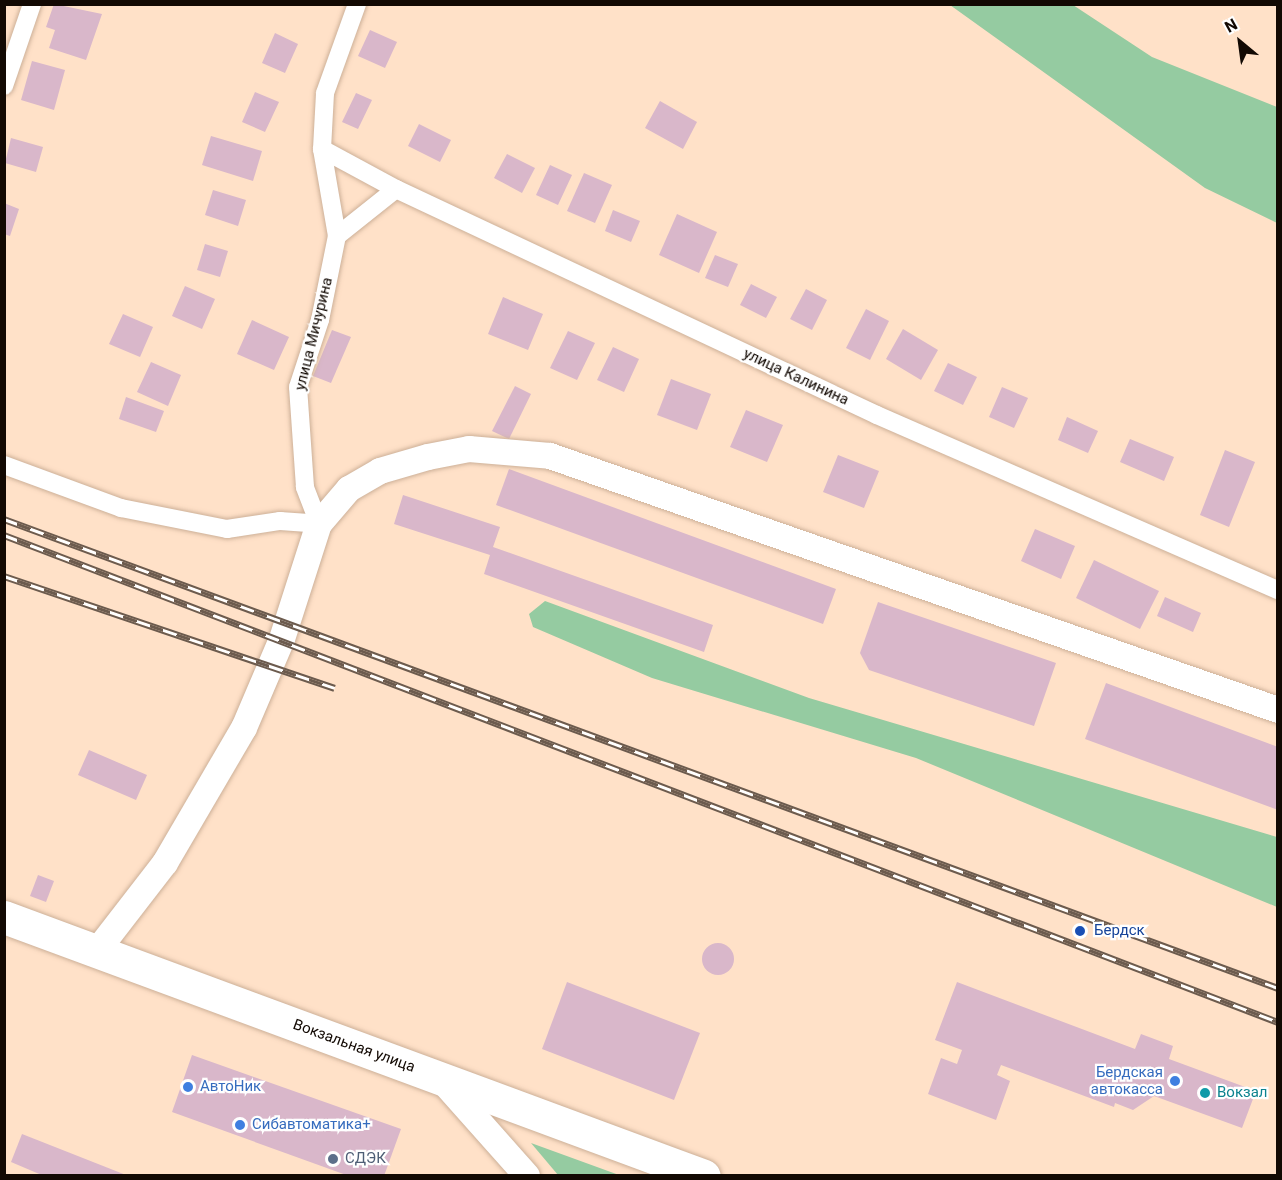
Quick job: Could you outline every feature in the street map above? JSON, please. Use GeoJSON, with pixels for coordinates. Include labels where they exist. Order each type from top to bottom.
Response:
{"type":"FeatureCollection","features":[{"type":"Feature","properties":{"kind":"highway","name":"Вокзальная улица"},"geometry":{"type":"LineString","coordinates":[[4,916],[704,1176]]}},
{"type":"Feature","properties":{"kind":"street"},"geometry":{"type":"LineString","coordinates":[[4,86],[32,4]]}},
{"type":"Feature","properties":{"kind":"street","name":"улица Мичурина"},"geometry":{"type":"LineString","coordinates":[[319,524],[305,487],[298,387],[320,320],[337,236],[322,149],[325,93],[357,4]]}},
{"type":"Feature","properties":{"kind":"street","name":"улица Калинина"},"geometry":{"type":"LineString","coordinates":[[322,149],[396,189],[877,415],[1278,590]]}},
{"type":"Feature","properties":{"kind":"street"},"geometry":{"type":"LineString","coordinates":[[337,236],[396,189]]}},
{"type":"Feature","properties":{"kind":"street"},"geometry":{"type":"LineString","coordinates":[[96,951],[165,863],[244,728],[279,649],[319,524],[349,489],[409,462],[469,449],[550,456],[1278,710]]}},
{"type":"Feature","properties":{"kind":"street"},"geometry":{"type":"LineString","coordinates":[[4,465],[121,508],[227,529],[280,522],[319,524]]}},
{"type":"Feature","properties":{"kind":"street"},"geometry":{"type":"LineString","coordinates":[[439,1078],[527,1176]]}},
{"type":"Feature","properties":{"kind":"green space"},"geometry":{"type":"Polygon","coordinates":[[[950,5],[1073,5],[1152,57],[1277,107],[1277,223],[1205,188],[950,5]]]}},
{"type":"Feature","properties":{"kind":"green space"},"geometry":{"type":"Polygon","coordinates":[[[545,601],[809,698],[1277,837],[1277,907],[916,758],[652,678],[533,627],[529,614],[545,601]]]}},
{"type":"Feature","properties":{"kind":"green space"},"geometry":{"type":"Polygon","coordinates":[[[531,1143],[619,1175],[558,1175],[531,1143]]]}},
{"type":"Feature","properties":{"kind":"building"},"geometry":{"type":"Polygon","coordinates":[[[54,4],[102,14],[86,60],[49,48],[55,30],[46,27],[54,4]]]}},
{"type":"Feature","properties":{"kind":"building"},"geometry":{"type":"Polygon","coordinates":[[[370,30],[397,42],[385,68],[358,56],[370,30]]]}},
{"type":"Feature","properties":{"kind":"building"},"geometry":{"type":"Polygon","coordinates":[[[275,33],[298,44],[285,73],[262,63],[275,33]]]}},
{"type":"Feature","properties":{"kind":"building"},"geometry":{"type":"Polygon","coordinates":[[[32,61],[65,70],[54,110],[21,100],[32,61]]]}},
{"type":"Feature","properties":{"kind":"building"},"geometry":{"type":"Polygon","coordinates":[[[255,92],[279,102],[265,132],[242,122],[255,92]]]}},
{"type":"Feature","properties":{"kind":"building"},"geometry":{"type":"Polygon","coordinates":[[[356,93],[372,100],[358,129],[342,122],[356,93]]]}},
{"type":"Feature","properties":{"kind":"building"},"geometry":{"type":"Polygon","coordinates":[[[660,101],[697,122],[683,149],[645,128],[660,101]]]}},
{"type":"Feature","properties":{"kind":"building"},"geometry":{"type":"Polygon","coordinates":[[[419,124],[451,140],[440,162],[408,146],[419,124]]]}},
{"type":"Feature","properties":{"kind":"building"},"geometry":{"type":"Polygon","coordinates":[[[211,136],[262,151],[253,181],[202,165],[211,136]]]}},
{"type":"Feature","properties":{"kind":"building"},"geometry":{"type":"Polygon","coordinates":[[[11,138],[43,147],[36,172],[5,163],[11,138]]]}},
{"type":"Feature","properties":{"kind":"building"},"geometry":{"type":"Polygon","coordinates":[[[507,154],[535,168],[522,193],[494,178],[507,154]]]}},
{"type":"Feature","properties":{"kind":"building"},"geometry":{"type":"Polygon","coordinates":[[[550,165],[572,175],[558,205],[536,195],[550,165]]]}},
{"type":"Feature","properties":{"kind":"building"},"geometry":{"type":"Polygon","coordinates":[[[584,173],[612,185],[595,223],[567,211],[584,173]]]}},
{"type":"Feature","properties":{"kind":"building"},"geometry":{"type":"Polygon","coordinates":[[[213,190],[246,200],[238,226],[205,215],[213,190]]]}},
{"type":"Feature","properties":{"kind":"building"},"geometry":{"type":"Polygon","coordinates":[[[4,203],[19,209],[10,236],[4,234],[4,203]]]}},
{"type":"Feature","properties":{"kind":"building"},"geometry":{"type":"Polygon","coordinates":[[[613,210],[640,221],[631,242],[605,231],[613,210]]]}},
{"type":"Feature","properties":{"kind":"building"},"geometry":{"type":"Polygon","coordinates":[[[677,214],[717,232],[699,273],[659,255],[677,214]]]}},
{"type":"Feature","properties":{"kind":"building"},"geometry":{"type":"Polygon","coordinates":[[[205,244],[228,251],[220,277],[197,270],[205,244]]]}},
{"type":"Feature","properties":{"kind":"building"},"geometry":{"type":"Polygon","coordinates":[[[715,255],[738,264],[728,287],[705,278],[715,255]]]}},
{"type":"Feature","properties":{"kind":"building"},"geometry":{"type":"Polygon","coordinates":[[[751,284],[777,297],[766,318],[740,305],[751,284]]]}},
{"type":"Feature","properties":{"kind":"building"},"geometry":{"type":"Polygon","coordinates":[[[185,286],[215,299],[202,329],[172,316],[185,286]]]}},
{"type":"Feature","properties":{"kind":"building"},"geometry":{"type":"Polygon","coordinates":[[[806,289],[827,300],[812,330],[790,319],[806,289]]]}},
{"type":"Feature","properties":{"kind":"building"},"geometry":{"type":"Polygon","coordinates":[[[503,297],[543,314],[528,350],[488,334],[503,297]]]}},
{"type":"Feature","properties":{"kind":"building"},"geometry":{"type":"Polygon","coordinates":[[[866,309],[889,321],[870,360],[846,348],[866,309]]]}},
{"type":"Feature","properties":{"kind":"building"},"geometry":{"type":"Polygon","coordinates":[[[123,314],[153,327],[140,357],[109,344],[123,314]]]}},
{"type":"Feature","properties":{"kind":"building"},"geometry":{"type":"Polygon","coordinates":[[[252,320],[289,337],[274,370],[237,354],[252,320]]]}},
{"type":"Feature","properties":{"kind":"building"},"geometry":{"type":"Polygon","coordinates":[[[903,329],[938,350],[921,380],[886,359],[903,329]]]}},
{"type":"Feature","properties":{"kind":"building"},"geometry":{"type":"Polygon","coordinates":[[[332,330],[351,337],[331,383],[313,376],[332,330]]]}},
{"type":"Feature","properties":{"kind":"building"},"geometry":{"type":"Polygon","coordinates":[[[568,331],[595,343],[577,380],[550,368],[568,331]]]}},
{"type":"Feature","properties":{"kind":"building"},"geometry":{"type":"Polygon","coordinates":[[[613,347],[639,359],[624,392],[597,380],[613,347]]]}},
{"type":"Feature","properties":{"kind":"building"},"geometry":{"type":"Polygon","coordinates":[[[151,362],[181,375],[168,406],[137,392],[151,362]]]}},
{"type":"Feature","properties":{"kind":"building"},"geometry":{"type":"Polygon","coordinates":[[[948,363],[977,377],[963,405],[934,391],[948,363]]]}},
{"type":"Feature","properties":{"kind":"building"},"geometry":{"type":"Polygon","coordinates":[[[671,379],[711,394],[697,430],[657,415],[671,379]]]}},
{"type":"Feature","properties":{"kind":"building"},"geometry":{"type":"Polygon","coordinates":[[[515,386],[531,394],[509,439],[492,431],[515,386]]]}},
{"type":"Feature","properties":{"kind":"building"},"geometry":{"type":"Polygon","coordinates":[[[1002,387],[1028,398],[1014,428],[989,417],[1002,387]]]}},
{"type":"Feature","properties":{"kind":"building"},"geometry":{"type":"Polygon","coordinates":[[[126,397],[164,411],[156,432],[119,419],[126,397]]]}},
{"type":"Feature","properties":{"kind":"building"},"geometry":{"type":"Polygon","coordinates":[[[746,410],[783,425],[767,462],[730,447],[746,410]]]}},
{"type":"Feature","properties":{"kind":"building"},"geometry":{"type":"Polygon","coordinates":[[[1067,417],[1098,431],[1088,453],[1058,440],[1067,417]]]}},
{"type":"Feature","properties":{"kind":"building"},"geometry":{"type":"Polygon","coordinates":[[[1130,439],[1174,457],[1164,481],[1120,462],[1130,439]]]}},
{"type":"Feature","properties":{"kind":"building"},"geometry":{"type":"Polygon","coordinates":[[[1225,450],[1255,462],[1229,527],[1200,515],[1225,450]]]}},
{"type":"Feature","properties":{"kind":"building"},"geometry":{"type":"Polygon","coordinates":[[[838,455],[879,471],[864,508],[823,492],[838,455]]]}},
{"type":"Feature","properties":{"kind":"building"},"geometry":{"type":"Polygon","coordinates":[[[509,469],[836,589],[823,624],[496,505],[509,469]]]}},
{"type":"Feature","properties":{"kind":"building"},"geometry":{"type":"Polygon","coordinates":[[[403,495],[500,527],[493,547],[713,625],[704,652],[484,574],[490,555],[394,524],[403,495]]]}},
{"type":"Feature","properties":{"kind":"building"},"geometry":{"type":"Polygon","coordinates":[[[1035,529],[1075,546],[1061,579],[1021,561],[1035,529]]]}},
{"type":"Feature","properties":{"kind":"building"},"geometry":{"type":"Polygon","coordinates":[[[1094,560],[1159,591],[1140,629],[1076,598],[1094,560]]]}},
{"type":"Feature","properties":{"kind":"building"},"geometry":{"type":"Polygon","coordinates":[[[1165,597],[1201,613],[1193,632],[1157,616],[1165,597]]]}},
{"type":"Feature","properties":{"kind":"building"},"geometry":{"type":"Polygon","coordinates":[[[878,602],[1056,663],[1034,726],[869,670],[860,653],[878,602]]]}},
{"type":"Feature","properties":{"kind":"building"},"geometry":{"type":"Polygon","coordinates":[[[1106,683],[1278,747],[1278,810],[1085,739],[1106,683]]]}},
{"type":"Feature","properties":{"kind":"building"},"geometry":{"type":"Polygon","coordinates":[[[89,750],[147,775],[136,800],[78,775],[89,750]]]}},
{"type":"Feature","properties":{"kind":"building"},"geometry":{"type":"Polygon","coordinates":[[[38,875],[54,881],[46,902],[30,896],[38,875]]]}},
{"type":"Feature","properties":{"kind":"building"},"geometry":{"type":"Polygon","coordinates":[[[718,943],[729,948],[734,959],[729,970],[718,975],[707,970],[702,959],[707,948],[718,943]]]}},
{"type":"Feature","properties":{"kind":"building"},"geometry":{"type":"Polygon","coordinates":[[[567,982],[700,1033],[674,1100],[542,1049],[567,982]]]}},
{"type":"Feature","properties":{"kind":"building"},"geometry":{"type":"Polygon","coordinates":[[[957,982],[1135,1049],[1141,1034],[1173,1046],[1169,1059],[1256,1091],[1242,1128],[1154,1096],[1133,1110],[1115,1103],[1114,1107],[1001,1065],[997,1075],[1010,1081],[996,1120],[928,1094],[941,1058],[957,1064],[962,1050],[935,1040],[957,982]]]}},
{"type":"Feature","properties":{"kind":"building"},"geometry":{"type":"Polygon","coordinates":[[[192,1055],[401,1129],[384,1176],[349,1176],[172,1112],[192,1055]]]}},
{"type":"Feature","properties":{"kind":"building"},"geometry":{"type":"Polygon","coordinates":[[[22,1134],[126,1176],[44,1176],[11,1162],[22,1134]]]}},
{"type":"Feature","properties":{"kind":"railway"},"geometry":{"type":"LineString","coordinates":[[4,519],[1278,988]]}},
{"type":"Feature","properties":{"kind":"railway"},"geometry":{"type":"LineString","coordinates":[[4,535],[1278,1022]]}},
{"type":"Feature","properties":{"kind":"railway"},"geometry":{"type":"LineString","coordinates":[[4,576],[335,688]]}},
{"type":"Feature","properties":{"kind":"place","name":"Бердск"},"geometry":{"type":"Point","coordinates":[1080,931]}},
{"type":"Feature","properties":{"kind":"place","name":"Бердская автокасса"},"geometry":{"type":"Point","coordinates":[1175,1081]}},
{"type":"Feature","properties":{"kind":"place","name":"АвтоНик"},"geometry":{"type":"Point","coordinates":[188,1087]}},
{"type":"Feature","properties":{"kind":"place","name":"Вокзал"},"geometry":{"type":"Point","coordinates":[1205,1093]}},
{"type":"Feature","properties":{"kind":"place","name":"Сибавтоматика+"},"geometry":{"type":"Point","coordinates":[240,1125]}},
{"type":"Feature","properties":{"kind":"place","name":"СДЭК"},"geometry":{"type":"Point","coordinates":[333,1159]}}]}
